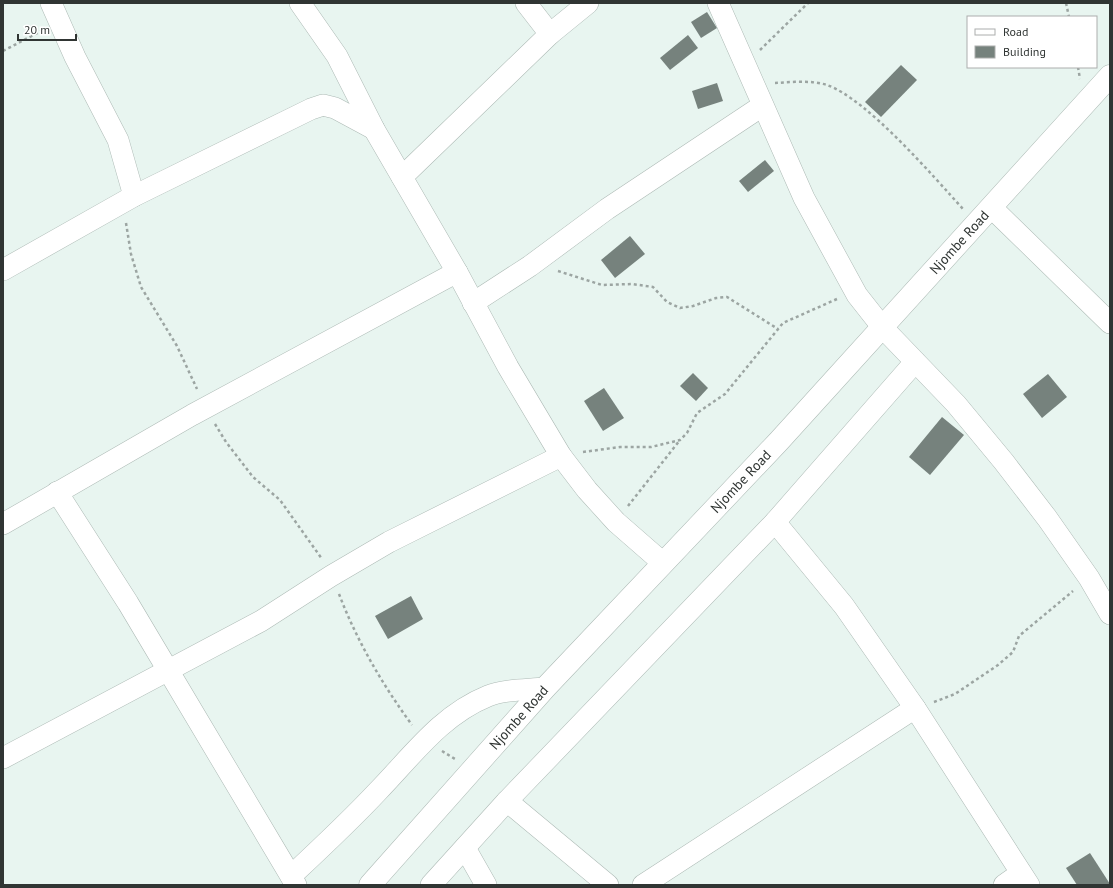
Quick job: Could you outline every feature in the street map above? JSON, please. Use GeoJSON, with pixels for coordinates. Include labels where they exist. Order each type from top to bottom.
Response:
{"type":"FeatureCollection","features":[{"type":"Feature","properties":{"kind":"highway","name":"Njombe Road"},"geometry":{"type":"LineString","coordinates":[[370,885],[545,688],[779,441],[992,208],[1110,76]]}},
{"type":"Feature","properties":{"kind":"street"},"geometry":{"type":"LineString","coordinates":[[300,3],[337,56],[374,129],[457,272],[508,367],[560,456],[587,490],[616,522],[663,563]]}},
{"type":"Feature","properties":{"kind":"street"},"geometry":{"type":"LineString","coordinates":[[526,3],[550,34]]}},
{"type":"Feature","properties":{"kind":"street"},"geometry":{"type":"LineString","coordinates":[[402,177],[550,34],[588,3]]}},
{"type":"Feature","properties":{"kind":"street"},"geometry":{"type":"LineString","coordinates":[[718,3],[762,106],[804,198],[858,295],[882,328],[956,404],[1004,462],[1047,518],[1089,578],[1110,614]]}},
{"type":"Feature","properties":{"kind":"street"},"geometry":{"type":"LineString","coordinates":[[55,12],[75,57],[118,140],[134,196]]}},
{"type":"Feature","properties":{"kind":"street"},"geometry":{"type":"LineString","coordinates":[[3,270],[134,196],[284,120],[323,105],[334,108],[374,129]]}},
{"type":"Feature","properties":{"kind":"street"},"geometry":{"type":"LineString","coordinates":[[473,303],[530,266],[607,209],[762,106]]}},
{"type":"Feature","properties":{"kind":"street"},"geometry":{"type":"LineString","coordinates":[[992,208],[1110,323]]}},
{"type":"Feature","properties":{"kind":"street"},"geometry":{"type":"LineString","coordinates":[[3,524],[206,408],[457,272]]}},
{"type":"Feature","properties":{"kind":"street"},"geometry":{"type":"LineString","coordinates":[[431,885],[507,801],[775,522],[915,362]]}},
{"type":"Feature","properties":{"kind":"street"},"geometry":{"type":"LineString","coordinates":[[3,758],[261,622],[331,576],[389,542],[560,456]]}},
{"type":"Feature","properties":{"kind":"street"},"geometry":{"type":"LineString","coordinates":[[57,492],[128,603],[293,881],[423,741],[466,706],[489,695],[545,688]]}},
{"type":"Feature","properties":{"kind":"street"},"geometry":{"type":"LineString","coordinates":[[775,522],[844,606],[915,708],[1025,879],[1004,885]]}},
{"type":"Feature","properties":{"kind":"street"},"geometry":{"type":"LineString","coordinates":[[643,885],[915,708]]}},
{"type":"Feature","properties":{"kind":"street"},"geometry":{"type":"LineString","coordinates":[[507,801],[608,885]]}},
{"type":"Feature","properties":{"kind":"street"},"geometry":{"type":"LineString","coordinates":[[465,848],[486,885]]}},
{"type":"Feature","properties":{"kind":"path"},"geometry":{"type":"LineString","coordinates":[[808,3],[784,24],[749,74],[816,83],[832,87],[853,100],[894,136],[977,224]]}},
{"type":"Feature","properties":{"kind":"path"},"geometry":{"type":"LineString","coordinates":[[1066,3],[1069,16]]}},
{"type":"Feature","properties":{"kind":"path"},"geometry":{"type":"LineString","coordinates":[[3,51],[55,12]]}},
{"type":"Feature","properties":{"kind":"path"},"geometry":{"type":"LineString","coordinates":[[134,196],[126,219],[126,228],[136,272],[150,304],[177,346],[206,408],[226,442],[253,478],[280,500],[318,551],[331,576],[352,627],[368,657],[400,709],[423,741],[473,769]]}},
{"type":"Feature","properties":{"kind":"path"},"geometry":{"type":"LineString","coordinates":[[530,266],[559,272],[602,285],[632,284],[653,287],[667,302],[680,308],[693,306],[716,298],[727,297],[778,329]]}},
{"type":"Feature","properties":{"kind":"path"},"geometry":{"type":"LineString","coordinates":[[616,522],[687,433],[697,413],[725,394],[783,323],[832,300],[858,295]]}},
{"type":"Feature","properties":{"kind":"path"},"geometry":{"type":"LineString","coordinates":[[560,456],[620,447],[651,447],[680,440]]}},
{"type":"Feature","properties":{"kind":"path"},"geometry":{"type":"LineString","coordinates":[[915,708],[955,694],[998,665],[1013,652],[1018,636],[1089,578]]}},
{"type":"Feature","properties":{"kind":"building"},"geometry":{"type":"Polygon","coordinates":[[[707,12],[717,28],[701,38],[691,22],[707,12]]]}},
{"type":"Feature","properties":{"kind":"building"},"geometry":{"type":"Polygon","coordinates":[[[688,35],[698,48],[670,70],[660,58],[688,35]]]}},
{"type":"Feature","properties":{"kind":"building"},"geometry":{"type":"Polygon","coordinates":[[[901,65],[917,80],[881,117],[865,102],[901,65]]]}},
{"type":"Feature","properties":{"kind":"building"},"geometry":{"type":"Polygon","coordinates":[[[717,83],[723,101],[698,109],[692,91],[717,83]]]}},
{"type":"Feature","properties":{"kind":"building"},"geometry":{"type":"Polygon","coordinates":[[[765,160],[774,171],[748,192],[739,181],[765,160]]]}},
{"type":"Feature","properties":{"kind":"building"},"geometry":{"type":"Polygon","coordinates":[[[630,236],[645,254],[615,278],[601,260],[630,236]]]}},
{"type":"Feature","properties":{"kind":"building"},"geometry":{"type":"Polygon","coordinates":[[[693,373],[708,388],[696,401],[680,386],[693,373]]]}},
{"type":"Feature","properties":{"kind":"building"},"geometry":{"type":"Polygon","coordinates":[[[1048,374],[1067,397],[1042,418],[1023,394],[1048,374]]]}},
{"type":"Feature","properties":{"kind":"building"},"geometry":{"type":"Polygon","coordinates":[[[604,388],[624,418],[603,431],[584,401],[604,388]]]}},
{"type":"Feature","properties":{"kind":"building"},"geometry":{"type":"Polygon","coordinates":[[[942,417],[964,435],[930,475],[909,457],[942,417]]]}},
{"type":"Feature","properties":{"kind":"building"},"geometry":{"type":"Polygon","coordinates":[[[411,596],[423,619],[388,639],[375,616],[411,596]]]}},
{"type":"Feature","properties":{"kind":"building"},"geometry":{"type":"Polygon","coordinates":[[[1090,853],[1110,885],[1077,885],[1066,868],[1090,853]]]}}]}
